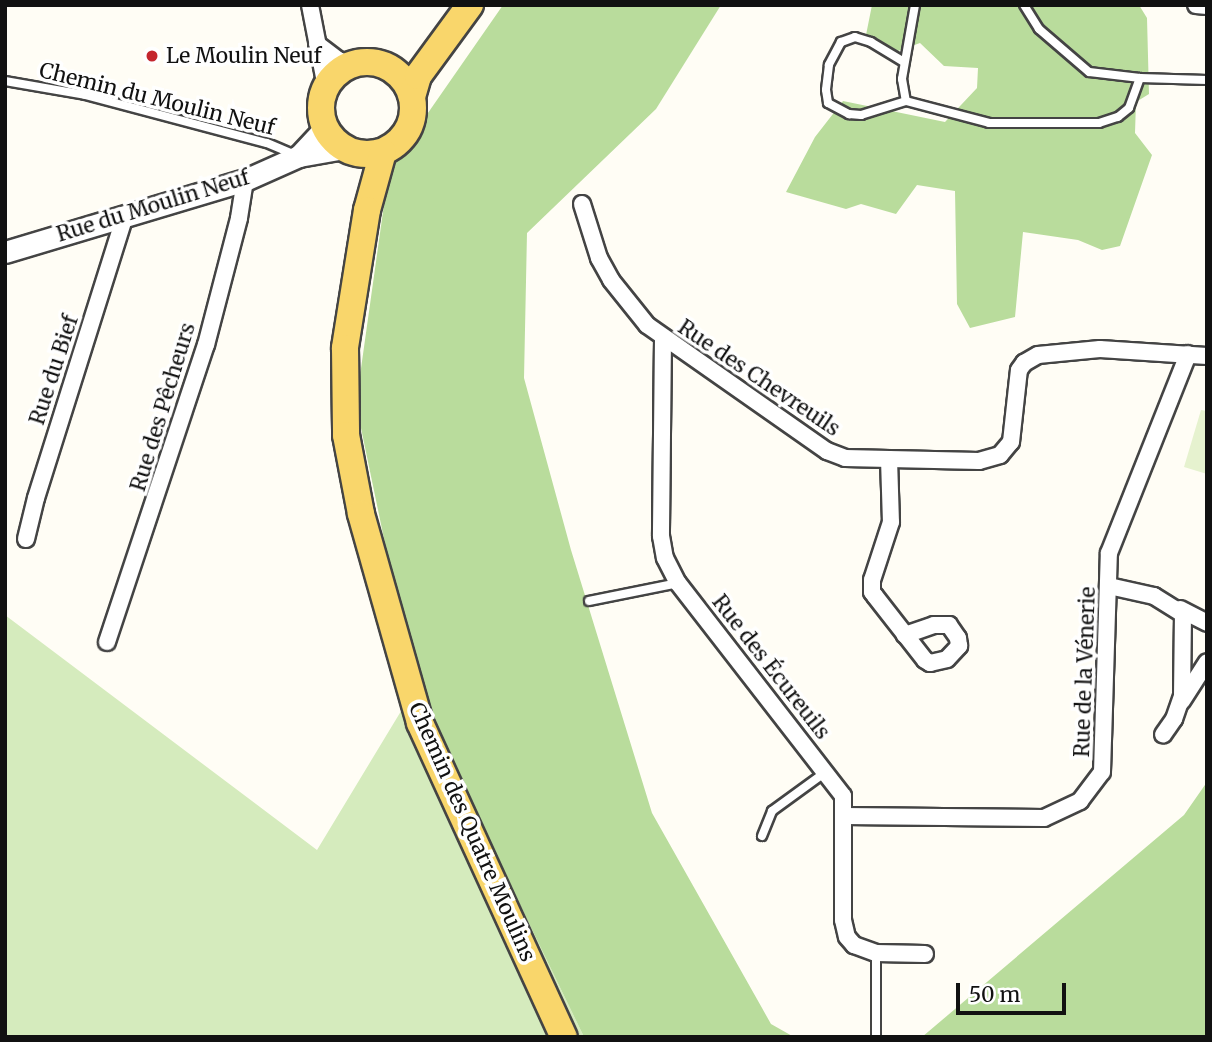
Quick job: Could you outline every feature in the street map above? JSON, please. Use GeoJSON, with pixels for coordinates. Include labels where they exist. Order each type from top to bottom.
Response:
{"type":"FeatureCollection","features":[{"type":"Feature","properties":{"kind":"main road"},"geometry":{"type":"LineString","coordinates":[[412,97],[408,86],[390,69],[365,62],[352,65],[342,70],[327,87],[322,100],[326,128],[361,151],[394,146],[411,124],[412,97],[418,76],[438,44],[470,5]]}},
{"type":"Feature","properties":{"kind":"main road"},"geometry":{"type":"LineString","coordinates":[[390,69],[416,60],[438,44]]}},
{"type":"Feature","properties":{"kind":"main road","name":"Chemin des Quatre Moulins"},"geometry":{"type":"LineString","coordinates":[[361,151],[367,210],[350,306],[344,376],[346,435],[360,514],[420,723],[564,1037]]}},
{"type":"Feature","properties":{"kind":"street"},"geometry":{"type":"LineString","coordinates":[[310,5],[327,87]]}},
{"type":"Feature","properties":{"kind":"street"},"geometry":{"type":"LineString","coordinates":[[1196,5],[1207,6]]}},
{"type":"Feature","properties":{"kind":"street"},"geometry":{"type":"LineString","coordinates":[[317,44],[338,60],[352,65]]}},
{"type":"Feature","properties":{"kind":"street","name":"Rue du Moulin Neuf"},"geometry":{"type":"LineString","coordinates":[[299,156],[326,128]]}},
{"type":"Feature","properties":{"kind":"street","name":"Rue du Moulin Neuf"},"geometry":{"type":"LineString","coordinates":[[5,252],[245,180],[299,156],[361,151]]}},
{"type":"Feature","properties":{"kind":"street","name":"Rue des Pêcheurs"},"geometry":{"type":"LineString","coordinates":[[107,642],[206,345],[239,218],[245,180]]}},
{"type":"Feature","properties":{"kind":"street","name":"Rue des Chevreuils"},"geometry":{"type":"LineString","coordinates":[[582,204],[600,258],[633,312],[663,339],[827,451],[845,458],[979,461],[1000,455],[1011,442],[1019,370],[1024,363],[1038,355],[1100,349],[1207,356]]}},
{"type":"Feature","properties":{"kind":"street","name":"Rue du Bief"},"geometry":{"type":"LineString","coordinates":[[26,538],[125,216]]}},
{"type":"Feature","properties":{"kind":"street","name":"Rue des Écureuils"},"geometry":{"type":"LineString","coordinates":[[663,339],[661,536],[665,558],[678,583],[827,771],[843,796],[844,930],[854,945],[876,953]]}},
{"type":"Feature","properties":{"kind":"street","name":"Rue de la Vénerie"},"geometry":{"type":"LineString","coordinates":[[844,816],[1044,818],[1080,801],[1102,772],[1109,553],[1168,412],[1188,354]]}},
{"type":"Feature","properties":{"kind":"street"},"geometry":{"type":"LineString","coordinates":[[889,459],[890,531],[871,586],[875,596],[905,635]]}},
{"type":"Feature","properties":{"kind":"street"},"geometry":{"type":"LineString","coordinates":[[1109,586],[1154,596],[1207,623]]}},
{"type":"Feature","properties":{"kind":"street"},"geometry":{"type":"LineString","coordinates":[[1180,609],[1185,624],[1180,703]]}},
{"type":"Feature","properties":{"kind":"street"},"geometry":{"type":"LineString","coordinates":[[1163,735],[1207,662]]}},
{"type":"Feature","properties":{"kind":"street"},"geometry":{"type":"LineString","coordinates":[[876,953],[925,954]]}},
{"type":"Feature","properties":{"kind":"lane"},"geometry":{"type":"LineString","coordinates":[[906,101],[902,79],[915,5]]}},
{"type":"Feature","properties":{"kind":"lane"},"geometry":{"type":"LineString","coordinates":[[1024,5],[1039,29],[1089,72],[1140,78],[1207,80]]}},
{"type":"Feature","properties":{"kind":"lane"},"geometry":{"type":"LineString","coordinates":[[904,62],[855,37],[841,42],[829,65],[826,89],[828,103],[849,114],[861,115],[906,101],[989,123],[1099,123],[1118,117],[1129,108],[1140,78]]}},
{"type":"Feature","properties":{"kind":"lane","name":"Chemin du Moulin Neuf"},"geometry":{"type":"LineString","coordinates":[[5,81],[85,95],[267,143],[299,156]]}},
{"type":"Feature","properties":{"kind":"lane"},"geometry":{"type":"LineString","coordinates":[[589,601],[678,583]]}},
{"type":"Feature","properties":{"kind":"lane"},"geometry":{"type":"LineString","coordinates":[[762,836],[772,811],[827,771]]}},
{"type":"Feature","properties":{"kind":"lane"},"geometry":{"type":"LineString","coordinates":[[876,953],[876,1037]]}},
{"type":"Feature","properties":{"kind":"green space"},"geometry":{"type":"Polygon","coordinates":[[[503,5],[721,5],[656,109],[527,233],[524,378],[571,550],[652,813],[771,1024],[794,1037],[584,1037],[415,688],[356,404],[389,169],[503,5]]]}},
{"type":"Feature","properties":{"kind":"green space"},"geometry":{"type":"Polygon","coordinates":[[[872,5],[1139,5],[1147,18],[1149,94],[1136,102],[1135,133],[1152,155],[1120,246],[1102,250],[1078,240],[1023,232],[1015,317],[970,328],[957,304],[955,191],[917,185],[896,214],[861,204],[846,209],[786,192],[815,137],[843,101],[945,122],[977,88],[978,68],[944,66],[920,43],[895,52],[866,35],[872,5]]]}},
{"type":"Feature","properties":{"kind":"green space"},"geometry":{"type":"Polygon","coordinates":[[[1201,410],[1207,411],[1207,474],[1184,467],[1201,410]]]}},
{"type":"Feature","properties":{"kind":"green space"},"geometry":{"type":"Polygon","coordinates":[[[5,615],[317,850],[415,688],[584,1037],[5,1037],[5,615]]]}},
{"type":"Feature","properties":{"kind":"green space"},"geometry":{"type":"Polygon","coordinates":[[[1207,782],[1207,1037],[922,1037],[1184,815],[1207,782]]]}},
{"type":"Feature","properties":{"kind":"place","name":"Le Moulin Neuf"},"geometry":{"type":"Point","coordinates":[152,56]}}]}
